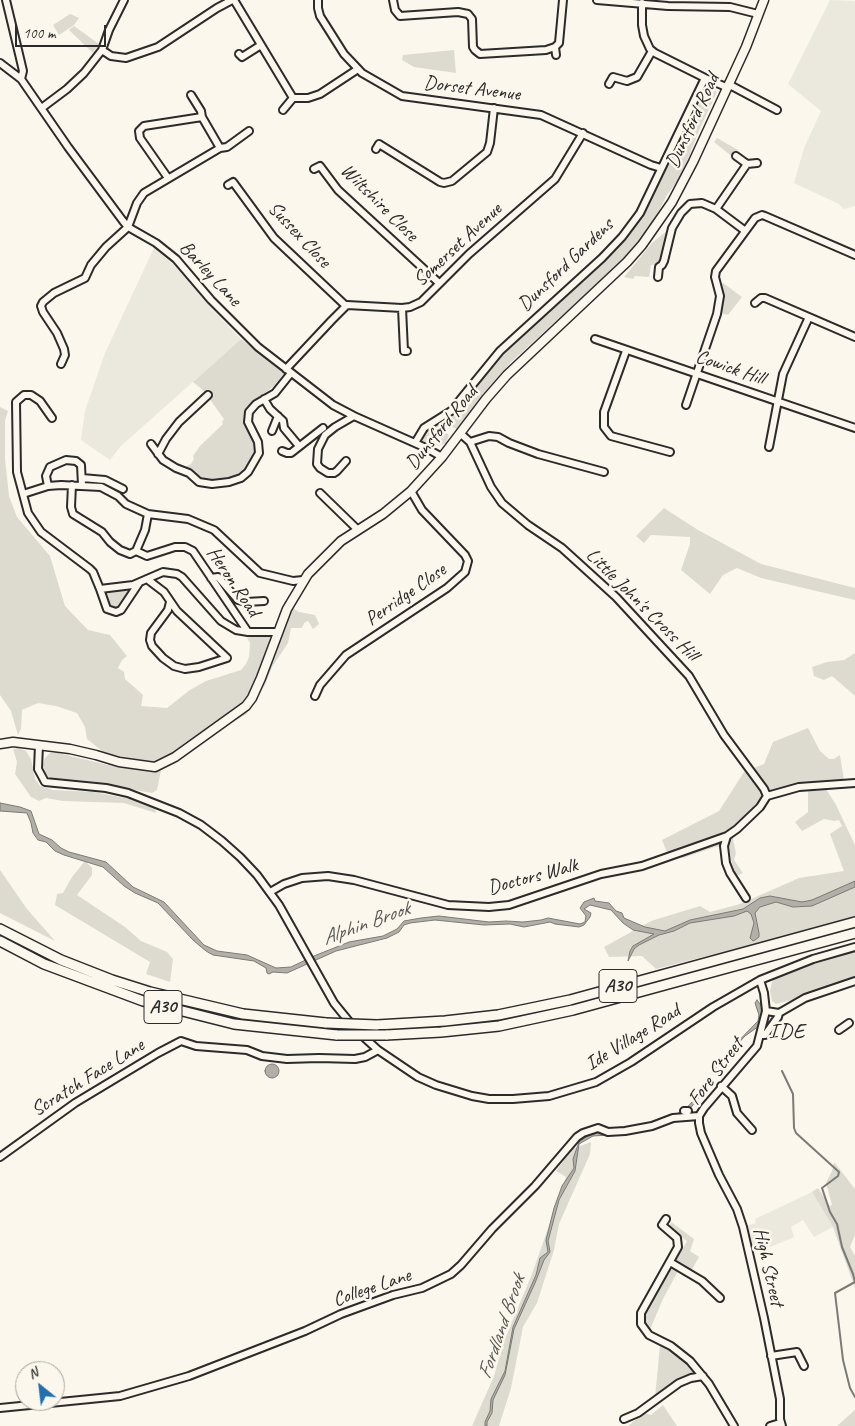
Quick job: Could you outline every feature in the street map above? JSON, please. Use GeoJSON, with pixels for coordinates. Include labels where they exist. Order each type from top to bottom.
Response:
{"type":"FeatureCollection","features":[{"type":"Feature","properties":{"kind":"highway","name":"A30"},"geometry":{"type":"LineString","coordinates":[[0,928],[61,960],[112,980],[150,992],[243,1014],[326,1024],[377,1025],[445,1021],[498,1014],[570,1000],[855,922]]}},
{"type":"Feature","properties":{"kind":"highway","name":"A30"},"geometry":{"type":"LineString","coordinates":[[0,940],[44,964],[143,1001],[234,1024],[337,1035],[386,1036],[500,1026],[582,1007],[855,933]]}},
{"type":"Feature","properties":{"kind":"main road","name":"Dunsford Road"},"geometry":{"type":"LineString","coordinates":[[0,744],[13,742],[70,749],[136,766],[155,767],[175,757],[246,706],[252,698],[261,678],[287,609],[303,580],[319,561],[411,491],[442,458],[486,399],[507,376],[642,245],[672,202],[682,183],[746,47],[764,0]]}},
{"type":"Feature","properties":{"kind":"street"},"geometry":{"type":"LineString","coordinates":[[6,0],[23,71],[22,79]]}},
{"type":"Feature","properties":{"kind":"street"},"geometry":{"type":"LineString","coordinates":[[42,107],[67,89],[84,73],[102,50],[109,30],[124,0]]}},
{"type":"Feature","properties":{"kind":"street"},"geometry":{"type":"LineString","coordinates":[[102,50],[111,56],[126,58],[158,47],[217,8],[233,0],[293,98]]}},
{"type":"Feature","properties":{"kind":"street","name":"Dorset Avenue"},"geometry":{"type":"LineString","coordinates":[[318,0],[319,12],[344,54],[358,69],[402,96],[541,115],[651,165],[662,168]]}},
{"type":"Feature","properties":{"kind":"street"},"geometry":{"type":"LineString","coordinates":[[393,0],[395,10],[400,16],[458,12],[468,14],[472,19],[473,47],[480,54],[546,50],[555,47],[559,43],[563,0]]}},
{"type":"Feature","properties":{"kind":"street"},"geometry":{"type":"LineString","coordinates":[[599,0],[642,3],[694,3],[730,7],[758,14]]}},
{"type":"Feature","properties":{"kind":"street"},"geometry":{"type":"LineString","coordinates":[[642,3],[644,36],[652,51],[704,78],[727,85],[777,110]]}},
{"type":"Feature","properties":{"kind":"street"},"geometry":{"type":"LineString","coordinates":[[242,58],[261,45]]}},
{"type":"Feature","properties":{"kind":"street"},"geometry":{"type":"LineString","coordinates":[[555,47],[556,56]]}},
{"type":"Feature","properties":{"kind":"street"},"geometry":{"type":"LineString","coordinates":[[609,84],[614,73],[627,81],[636,77],[652,51]]}},
{"type":"Feature","properties":{"kind":"street","name":"Barley Lane"},"geometry":{"type":"LineString","coordinates":[[0,63],[22,79],[68,147],[128,227],[170,253],[211,300],[258,347],[333,405],[415,443],[442,458]]}},
{"type":"Feature","properties":{"kind":"street"},"geometry":{"type":"LineString","coordinates":[[293,98],[308,98],[320,94],[358,69]]}},
{"type":"Feature","properties":{"kind":"street","name":"Dunsford Gardens"},"geometry":{"type":"LineString","coordinates":[[415,443],[424,428],[450,410],[500,351],[618,242],[640,213],[704,78]]}},
{"type":"Feature","properties":{"kind":"street"},"geometry":{"type":"LineString","coordinates":[[191,95],[220,148]]}},
{"type":"Feature","properties":{"kind":"street"},"geometry":{"type":"LineString","coordinates":[[283,110],[293,98]]}},
{"type":"Feature","properties":{"kind":"street"},"geometry":{"type":"LineString","coordinates":[[378,144],[440,182],[448,182],[455,179],[487,152],[494,108]]}},
{"type":"Feature","properties":{"kind":"street"},"geometry":{"type":"LineString","coordinates":[[168,178],[140,138],[139,131],[144,126],[202,118]]}},
{"type":"Feature","properties":{"kind":"street"},"geometry":{"type":"LineString","coordinates":[[62,364],[65,355],[64,349],[57,333],[42,312],[42,302],[54,293],[85,278],[91,265],[106,247],[128,227],[137,203],[144,193],[220,148],[227,147],[249,131]]}},
{"type":"Feature","properties":{"kind":"street","name":"Somerset Avenue"},"geometry":{"type":"LineString","coordinates":[[346,306],[353,304],[402,308],[421,302],[468,254],[549,186],[560,173],[583,133]]}},
{"type":"Feature","properties":{"kind":"street"},"geometry":{"type":"LineString","coordinates":[[736,156],[747,164],[757,163]]}},
{"type":"Feature","properties":{"kind":"street"},"geometry":{"type":"LineString","coordinates":[[716,209],[747,164]]}},
{"type":"Feature","properties":{"kind":"street","name":"Wiltshire Close"},"geometry":{"type":"LineString","coordinates":[[320,166],[338,190],[439,283]]}},
{"type":"Feature","properties":{"kind":"street","name":"Sussex Close"},"geometry":{"type":"LineString","coordinates":[[233,182],[274,238],[346,306]]}},
{"type":"Feature","properties":{"kind":"street"},"geometry":{"type":"LineString","coordinates":[[658,277],[658,267],[662,265],[664,260],[672,228],[681,213],[695,202],[716,209],[744,230]]}},
{"type":"Feature","properties":{"kind":"street"},"geometry":{"type":"LineString","coordinates":[[686,405],[719,303],[720,296],[715,277],[716,271],[744,230],[755,218],[765,216],[855,255]]}},
{"type":"Feature","properties":{"kind":"street"},"geometry":{"type":"LineString","coordinates":[[755,303],[761,298],[766,298],[855,337]]}},
{"type":"Feature","properties":{"kind":"street"},"geometry":{"type":"LineString","coordinates":[[151,444],[168,463],[189,473],[199,482],[212,484],[240,478],[248,472],[259,453],[259,445],[251,430],[248,417],[253,407],[275,393],[289,371],[346,306]]}},
{"type":"Feature","properties":{"kind":"street"},"geometry":{"type":"LineString","coordinates":[[402,308],[403,351]]}},
{"type":"Feature","properties":{"kind":"street"},"geometry":{"type":"LineString","coordinates":[[769,447],[776,401],[783,374],[809,317]]}},
{"type":"Feature","properties":{"kind":"street","name":"Cowick Hill"},"geometry":{"type":"LineString","coordinates":[[595,339],[855,428]]}},
{"type":"Feature","properties":{"kind":"street"},"geometry":{"type":"LineString","coordinates":[[626,351],[603,415],[604,427],[612,436],[660,447],[670,452]]}},
{"type":"Feature","properties":{"kind":"street"},"geometry":{"type":"LineString","coordinates":[[52,418],[40,401],[31,395],[24,395],[16,402],[14,410],[17,472],[28,513],[37,528],[45,536],[93,572],[107,609],[116,612],[122,610],[140,583]]}},
{"type":"Feature","properties":{"kind":"street"},"geometry":{"type":"LineString","coordinates":[[158,454],[166,439],[179,422],[208,395]]}},
{"type":"Feature","properties":{"kind":"street"},"geometry":{"type":"LineString","coordinates":[[264,399],[270,409],[283,421],[284,428],[299,446]]}},
{"type":"Feature","properties":{"kind":"street"},"geometry":{"type":"LineString","coordinates":[[272,431],[278,416]]}},
{"type":"Feature","properties":{"kind":"street"},"geometry":{"type":"LineString","coordinates":[[346,461],[337,471],[328,473],[317,464],[318,449],[325,436],[335,427],[354,416]]}},
{"type":"Feature","properties":{"kind":"street"},"geometry":{"type":"LineString","coordinates":[[282,450],[289,454],[323,428]]}},
{"type":"Feature","properties":{"kind":"street","name":"Little John's Cross Hill"},"geometry":{"type":"LineString","coordinates":[[461,434],[470,442],[491,486],[502,503],[528,525],[562,548],[616,597],[689,676],[724,735],[764,789],[767,796]]}},
{"type":"Feature","properties":{"kind":"street"},"geometry":{"type":"LineString","coordinates":[[470,442],[489,436],[498,437],[538,454],[604,472]]}},
{"type":"Feature","properties":{"kind":"street"},"geometry":{"type":"LineString","coordinates":[[48,486],[46,476],[48,471],[62,461],[79,462],[81,465],[82,482]]}},
{"type":"Feature","properties":{"kind":"street"},"geometry":{"type":"LineString","coordinates":[[22,494],[48,486],[72,485],[105,480],[123,489]]}},
{"type":"Feature","properties":{"kind":"street"},"geometry":{"type":"LineString","coordinates":[[82,482],[105,488],[118,496],[126,504],[148,514],[188,518],[214,530],[260,573],[293,581],[303,580]]}},
{"type":"Feature","properties":{"kind":"street","name":"Heron Road"},"geometry":{"type":"LineString","coordinates":[[72,485],[71,507],[73,514],[102,532],[120,550],[130,554],[136,551],[147,556],[175,547],[185,547],[196,554],[210,578],[248,632],[277,632]]}},
{"type":"Feature","properties":{"kind":"street","name":"Perridge Close"},"geometry":{"type":"LineString","coordinates":[[315,696],[320,685],[346,656],[447,588],[465,572],[468,561],[465,555],[422,510],[411,491]]}},
{"type":"Feature","properties":{"kind":"street"},"geometry":{"type":"LineString","coordinates":[[320,493],[358,530]]}},
{"type":"Feature","properties":{"kind":"street"},"geometry":{"type":"LineString","coordinates":[[136,551],[145,530],[148,514]]}},
{"type":"Feature","properties":{"kind":"street"},"geometry":{"type":"LineString","coordinates":[[100,589],[140,583],[163,572],[172,573],[182,576],[221,621],[236,630],[248,632]]}},
{"type":"Feature","properties":{"kind":"street"},"geometry":{"type":"LineString","coordinates":[[210,578],[218,577],[238,600],[246,602],[264,601]]}},
{"type":"Feature","properties":{"kind":"street"},"geometry":{"type":"LineString","coordinates":[[147,579],[164,592],[177,611],[228,658],[186,669],[174,666],[163,658],[152,646],[150,640],[151,634],[168,610],[170,602]]}},
{"type":"Feature","properties":{"kind":"street","name":"Ide Village Road"},"geometry":{"type":"LineString","coordinates":[[40,745],[38,769],[45,782],[106,788],[154,802],[200,825],[222,841],[240,857],[270,892],[315,971],[345,1018],[378,1050],[418,1077],[456,1092],[488,1098],[513,1099],[549,1096],[587,1085],[602,1079],[713,1007],[760,980],[813,959],[855,947]]}},
{"type":"Feature","properties":{"kind":"street"},"geometry":{"type":"LineString","coordinates":[[715,840],[727,836],[737,829],[760,807],[767,796],[800,787],[855,783]]}},
{"type":"Feature","properties":{"kind":"street"},"geometry":{"type":"LineString","coordinates":[[727,836],[724,846],[726,863],[746,898]]}},
{"type":"Feature","properties":{"kind":"street"},"geometry":{"type":"LineString","coordinates":[[715,840],[724,846]]}},
{"type":"Feature","properties":{"kind":"street","name":"Doctors Walk"},"geometry":{"type":"LineString","coordinates":[[270,892],[284,884],[302,878],[340,877],[448,905],[489,908],[509,905],[601,874],[642,866],[715,840]]}},
{"type":"Feature","properties":{"kind":"street","name":"Fore Street"},"geometry":{"type":"LineString","coordinates":[[699,1126],[699,1116],[721,1086],[757,1046],[766,1010],[760,980]]}},
{"type":"Feature","properties":{"kind":"street"},"geometry":{"type":"LineString","coordinates":[[760,1035],[765,1034],[779,1013],[805,998],[854,982]]}},
{"type":"Feature","properties":{"kind":"street"},"geometry":{"type":"LineString","coordinates":[[766,1010],[779,1013]]}},
{"type":"Feature","properties":{"kind":"street"},"geometry":{"type":"LineString","coordinates":[[838,1030],[852,1023]]}},
{"type":"Feature","properties":{"kind":"street","name":"Scratch Face Lane"},"geometry":{"type":"LineString","coordinates":[[0,1157],[75,1103],[181,1041],[196,1046],[247,1050],[262,1056],[287,1059],[355,1059],[373,1054],[378,1050]]}},
{"type":"Feature","properties":{"kind":"street"},"geometry":{"type":"LineString","coordinates":[[721,1086],[732,1096],[737,1114],[752,1130]]}},
{"type":"Feature","properties":{"kind":"street","name":"College Lane"},"geometry":{"type":"LineString","coordinates":[[0,1408],[120,1396],[189,1376],[305,1331],[341,1314],[393,1295],[422,1288],[451,1274],[535,1186],[577,1137],[583,1133],[598,1128],[608,1132],[625,1131],[652,1126],[673,1118],[699,1116]]}},
{"type":"Feature","properties":{"kind":"street","name":"High Street"},"geometry":{"type":"LineString","coordinates":[[699,1126],[719,1175],[738,1213],[756,1283],[780,1399],[781,1424]]}},
{"type":"Feature","properties":{"kind":"street"},"geometry":{"type":"LineString","coordinates":[[666,1218],[662,1225],[677,1238],[679,1244],[641,1314],[641,1324],[649,1335],[671,1346],[690,1360],[703,1376],[734,1426]]}},
{"type":"Feature","properties":{"kind":"street"},"geometry":{"type":"LineString","coordinates":[[670,1262],[702,1281],[720,1298]]}},
{"type":"Feature","properties":{"kind":"street"},"geometry":{"type":"LineString","coordinates":[[771,1356],[797,1352],[804,1366]]}},
{"type":"Feature","properties":{"kind":"street"},"geometry":{"type":"LineString","coordinates":[[624,1419],[638,1413],[679,1382],[703,1376]]}},
{"type":"Feature","properties":{"kind":"street"},"geometry":{"type":"LineString","coordinates":[[770,1426],[781,1424]]}},
{"type":"Feature","properties":{"kind":"shaded area"},"geometry":{"type":"Polygon","coordinates":[[[830,0],[855,1],[855,206],[844,209],[839,204],[794,183],[804,148],[821,111],[788,84],[830,0]]]}},
{"type":"Feature","properties":{"kind":"shaded area"},"geometry":{"type":"Polygon","coordinates":[[[70,14],[79,18],[74,25],[59,35],[53,25],[70,14]]]}},
{"type":"Feature","properties":{"kind":"shaded area"},"geometry":{"type":"Polygon","coordinates":[[[74,26],[99,44],[93,53],[69,30],[74,26]]]}},
{"type":"Feature","properties":{"kind":"shaded area"},"geometry":{"type":"Polygon","coordinates":[[[454,50],[456,73],[414,67],[402,60],[403,55],[454,50]]]}},
{"type":"Feature","properties":{"kind":"shaded area"},"geometry":{"type":"Polygon","coordinates":[[[708,86],[713,87],[717,92],[681,176],[667,195],[651,226],[632,251],[590,293],[511,362],[457,429],[449,426],[436,428],[432,431],[426,442],[421,441],[420,438],[427,428],[461,404],[496,359],[639,219],[700,96],[708,86]]]}},
{"type":"Feature","properties":{"kind":"shaded area"},"geometry":{"type":"Polygon","coordinates":[[[717,138],[738,150],[734,158],[714,142],[717,138]]]}},
{"type":"Feature","properties":{"kind":"shaded area"},"geometry":{"type":"Polygon","coordinates":[[[668,230],[662,258],[658,264],[651,265],[649,277],[635,276],[633,279],[624,277],[652,243],[668,230]]]}},
{"type":"Feature","properties":{"kind":"shaded area"},"geometry":{"type":"Polygon","coordinates":[[[154,248],[178,268],[211,308],[241,339],[121,446],[110,460],[81,440],[85,411],[105,353],[154,248]]]}},
{"type":"Feature","properties":{"kind":"shaded area"},"geometry":{"type":"Polygon","coordinates":[[[723,283],[742,297],[728,315],[721,313],[724,300],[723,283]]]}},
{"type":"Feature","properties":{"kind":"shaded area"},"geometry":{"type":"Polygon","coordinates":[[[241,339],[284,373],[274,386],[248,407],[246,413],[256,442],[254,453],[247,469],[240,475],[231,478],[217,481],[202,480],[186,469],[187,466],[191,464],[194,459],[193,456],[200,446],[223,424],[224,419],[204,391],[193,382],[241,339]]]}},
{"type":"Feature","properties":{"kind":"shaded area"},"geometry":{"type":"Polygon","coordinates":[[[0,407],[8,411],[5,421],[5,459],[9,496],[17,517],[50,556],[65,606],[88,630],[110,635],[127,656],[122,660],[118,668],[124,672],[125,679],[143,695],[141,706],[167,708],[190,690],[206,681],[241,670],[249,657],[250,643],[247,638],[256,635],[271,637],[285,601],[299,612],[315,615],[319,624],[313,629],[308,621],[304,623],[302,628],[291,628],[288,643],[272,667],[265,685],[248,709],[247,714],[159,762],[161,770],[157,790],[152,793],[85,781],[56,780],[49,777],[44,772],[43,764],[45,758],[50,753],[58,753],[108,765],[106,754],[87,739],[85,727],[77,713],[56,706],[38,703],[22,710],[21,729],[18,735],[11,711],[0,695],[0,407]]]}},
{"type":"Feature","properties":{"kind":"shaded area"},"geometry":{"type":"Polygon","coordinates":[[[438,431],[446,432],[449,435],[446,443],[438,446],[433,444],[431,440],[438,431]]]}},
{"type":"Feature","properties":{"kind":"shaded area"},"geometry":{"type":"Polygon","coordinates":[[[664,508],[698,530],[761,564],[855,588],[855,600],[761,578],[737,568],[723,575],[710,594],[681,570],[690,544],[690,537],[651,535],[644,543],[636,536],[664,508]]]}},
{"type":"Feature","properties":{"kind":"shaded area"},"geometry":{"type":"Polygon","coordinates":[[[133,587],[118,610],[110,609],[103,593],[104,591],[133,587]]]}},
{"type":"Feature","properties":{"kind":"shaded area"},"geometry":{"type":"Polygon","coordinates":[[[855,653],[855,696],[832,676],[824,680],[814,676],[812,667],[827,662],[844,660],[855,653]]]}},
{"type":"Feature","properties":{"kind":"shaded area"},"geometry":{"type":"Polygon","coordinates":[[[808,728],[820,751],[829,759],[834,759],[840,755],[844,780],[829,782],[826,789],[836,805],[855,845],[855,916],[783,937],[656,969],[642,956],[609,957],[604,947],[651,921],[700,906],[710,912],[740,904],[799,878],[844,871],[830,834],[842,826],[839,820],[824,819],[802,831],[795,822],[808,812],[807,784],[763,794],[746,816],[731,830],[736,853],[734,860],[743,873],[736,876],[729,845],[715,847],[683,858],[679,857],[670,860],[662,840],[719,811],[744,772],[764,764],[773,742],[808,728]]]}},
{"type":"Feature","properties":{"kind":"shaded area"},"geometry":{"type":"Polygon","coordinates":[[[19,748],[26,751],[31,759],[35,779],[40,786],[53,790],[94,792],[130,799],[155,809],[156,813],[124,803],[63,801],[46,798],[39,801],[31,797],[15,774],[17,762],[13,749],[19,748]]]}},
{"type":"Feature","properties":{"kind":"shaded area"},"geometry":{"type":"Polygon","coordinates":[[[0,803],[31,811],[39,834],[52,840],[69,852],[106,862],[133,887],[164,902],[204,945],[217,951],[247,955],[276,968],[291,967],[349,942],[383,936],[397,929],[404,921],[421,918],[439,916],[489,922],[523,922],[548,918],[580,924],[585,922],[586,916],[580,908],[584,902],[594,898],[595,901],[609,903],[616,911],[622,913],[624,918],[645,927],[665,931],[690,920],[743,909],[760,898],[770,896],[802,902],[812,900],[855,881],[855,887],[812,906],[793,907],[776,902],[760,907],[755,913],[759,937],[753,941],[750,938],[754,923],[751,914],[747,911],[734,916],[690,923],[674,931],[659,935],[634,949],[628,961],[633,946],[654,934],[633,930],[623,923],[611,910],[590,905],[584,909],[591,913],[590,917],[584,925],[579,927],[550,922],[524,927],[510,924],[484,925],[435,920],[410,923],[404,925],[399,932],[387,938],[336,951],[287,973],[273,972],[269,974],[266,968],[254,961],[213,955],[206,951],[158,903],[124,886],[103,867],[55,851],[46,842],[38,840],[33,833],[27,813],[0,811],[0,803]]]}},
{"type":"Feature","properties":{"kind":"shaded area"},"geometry":{"type":"Polygon","coordinates":[[[85,861],[92,868],[92,875],[77,895],[125,927],[141,941],[167,952],[173,959],[170,982],[146,974],[150,962],[55,905],[57,894],[63,893],[72,877],[85,861]]]}},
{"type":"Feature","properties":{"kind":"shaded area"},"geometry":{"type":"Polygon","coordinates":[[[0,870],[27,909],[55,941],[0,913],[0,870]]]}},
{"type":"Feature","properties":{"kind":"shaded area"},"geometry":{"type":"Polygon","coordinates":[[[855,950],[855,977],[799,998],[776,1004],[772,1001],[770,991],[774,979],[813,962],[855,950]]]}},
{"type":"Feature","properties":{"kind":"shaded area"},"geometry":{"type":"Polygon","coordinates":[[[757,1000],[763,1008],[759,1026],[745,1036],[722,1061],[721,1059],[758,1021],[759,1015],[755,1003],[757,1000]]]}},
{"type":"Feature","properties":{"kind":"shaded area"},"geometry":{"type":"Polygon","coordinates":[[[269,1064],[275,1064],[279,1071],[275,1078],[269,1078],[265,1074],[265,1068],[269,1064]]]}},
{"type":"Feature","properties":{"kind":"shaded area"},"geometry":{"type":"Polygon","coordinates":[[[699,1094],[701,1095],[688,1113],[622,1134],[593,1136],[579,1144],[575,1171],[559,1200],[548,1241],[550,1252],[544,1260],[514,1329],[505,1375],[493,1400],[492,1413],[487,1426],[485,1426],[490,1411],[491,1399],[505,1371],[513,1327],[536,1275],[540,1258],[548,1252],[546,1240],[554,1208],[562,1186],[574,1168],[573,1159],[579,1142],[593,1132],[607,1128],[643,1126],[684,1111],[699,1094]]]}},
{"type":"Feature","properties":{"kind":"shaded area"},"geometry":{"type":"Polygon","coordinates":[[[591,1142],[590,1154],[559,1224],[554,1250],[537,1303],[523,1327],[511,1388],[499,1426],[472,1426],[494,1376],[504,1341],[532,1274],[566,1177],[556,1171],[572,1149],[591,1142]]]}},
{"type":"Feature","properties":{"kind":"shaded area"},"geometry":{"type":"Polygon","coordinates":[[[834,1162],[855,1189],[855,1235],[850,1247],[855,1256],[855,1288],[833,1227],[812,1192],[818,1188],[830,1206],[832,1205],[826,1183],[834,1162]]]}},
{"type":"Feature","properties":{"kind":"shaded area"},"geometry":{"type":"Polygon","coordinates":[[[812,1192],[833,1227],[814,1237],[803,1220],[791,1227],[794,1237],[770,1247],[768,1244],[749,1253],[743,1227],[756,1223],[755,1219],[812,1192]]]}},
{"type":"Feature","properties":{"kind":"shaded area"},"geometry":{"type":"Polygon","coordinates":[[[671,1222],[694,1239],[690,1251],[699,1257],[690,1273],[675,1262],[687,1241],[671,1229],[671,1222]]]}},
{"type":"Feature","properties":{"kind":"shaded area"},"geometry":{"type":"Polygon","coordinates":[[[673,1268],[678,1271],[662,1301],[649,1332],[644,1324],[644,1316],[673,1268]]]}},
{"type":"Feature","properties":{"kind":"shaded area"},"geometry":{"type":"Polygon","coordinates":[[[660,1345],[679,1355],[697,1372],[679,1381],[655,1398],[660,1345]]]}},
{"type":"Feature","properties":{"kind":"shaded area"},"geometry":{"type":"Polygon","coordinates":[[[663,1405],[677,1426],[628,1426],[644,1413],[651,1415],[663,1405]]]}},
{"type":"Feature","properties":{"kind":"shaded area"},"geometry":{"type":"Polygon","coordinates":[[[855,1410],[855,1426],[837,1426],[855,1410]]]}},
{"type":"Feature","properties":{"kind":"waterway","name":"Fordland Brook"},"geometry":{"type":"LineString","coordinates":[[712,1072],[716,1067]]}},
{"type":"Feature","properties":{"kind":"waterway"},"geometry":{"type":"LineString","coordinates":[[782,1071],[793,1094],[794,1128],[796,1133],[839,1172],[838,1176],[822,1188],[830,1212],[837,1224],[842,1247],[855,1282],[835,1293],[843,1360],[850,1388],[855,1397]]}},
{"type":"Feature","properties":{"kind":"district","name":"IDE"},"geometry":{"type":"Point","coordinates":[787,1032]}},
{"type":"Feature","properties":{"kind":"water label","name":"Alphin Brook"},"geometry":{"type":"Point","coordinates":[366,924]}}]}
